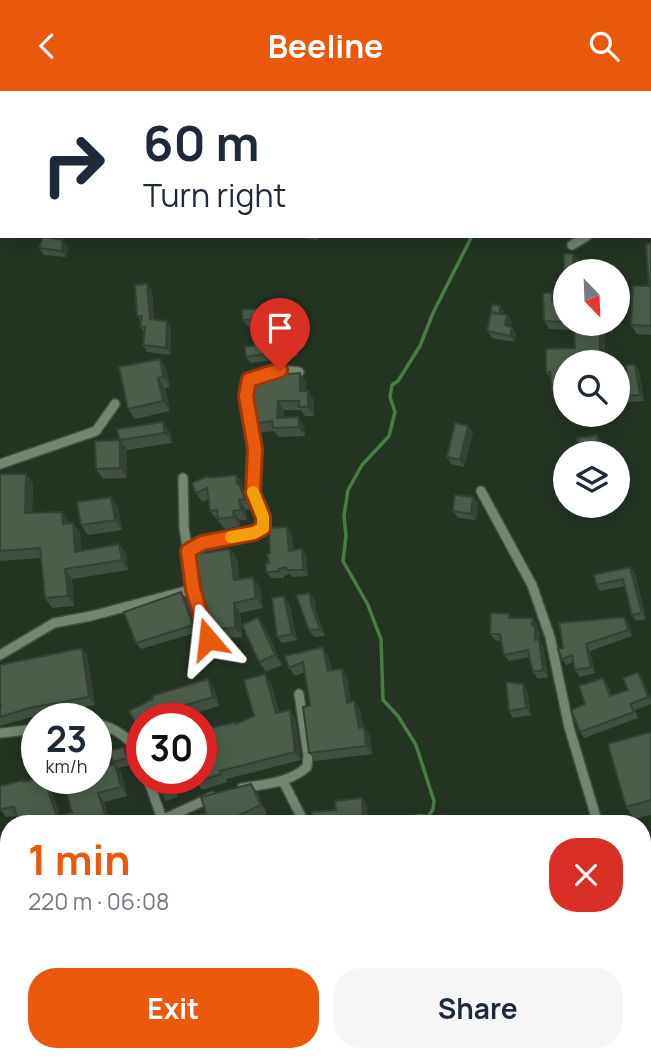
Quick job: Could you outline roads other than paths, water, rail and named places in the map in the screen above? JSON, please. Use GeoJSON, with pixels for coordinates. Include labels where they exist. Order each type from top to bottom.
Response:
{"type":"FeatureCollection","features":[{"type":"Feature","properties":{"kind":"street"},"geometry":{"type":"LineString","coordinates":[[572,245],[584,238]]}},
{"type":"Feature","properties":{"kind":"street"},"geometry":{"type":"LineString","coordinates":[[188,551],[202,543],[254,533],[263,528],[263,517],[253,493],[255,449],[246,396],[249,380],[280,370],[299,372]]}},
{"type":"Feature","properties":{"kind":"street"},"geometry":{"type":"LineString","coordinates":[[0,464],[96,431],[115,404]]}},
{"type":"Feature","properties":{"kind":"street"},"geometry":{"type":"LineString","coordinates":[[183,478],[193,589],[208,639]]}},
{"type":"Feature","properties":{"kind":"street"},"geometry":{"type":"LineString","coordinates":[[481,491],[532,585],[550,636],[569,727],[594,815]]}},
{"type":"Feature","properties":{"kind":"street"},"geometry":{"type":"LineString","coordinates":[[0,655],[54,623],[193,589]]}},
{"type":"Feature","properties":{"kind":"street"},"geometry":{"type":"LineString","coordinates":[[229,790],[283,781],[307,767],[308,755],[299,694]]}},
{"type":"Feature","properties":{"kind":"street"},"geometry":{"type":"LineString","coordinates":[[112,727],[126,738]]}},
{"type":"Feature","properties":{"kind":"street"},"geometry":{"type":"LineString","coordinates":[[0,733],[21,731]]}},
{"type":"Feature","properties":{"kind":"street"},"geometry":{"type":"LineString","coordinates":[[283,781],[300,815]]}},
{"type":"Feature","properties":{"kind":"street"},"geometry":{"type":"LineString","coordinates":[[151,794],[156,815]]}},
{"type":"Feature","properties":{"kind":"street"},"geometry":{"type":"LineString","coordinates":[[173,815],[217,795]]}},
{"type":"Feature","properties":{"kind":"waterway"},"geometry":{"type":"LineString","coordinates":[[429,815],[434,801],[416,745],[398,716],[383,700],[381,639],[368,605],[343,561],[346,536],[344,516],[348,490],[362,465],[389,436],[395,412],[390,397],[392,385],[398,381],[420,346],[433,313],[471,238]]}}]}
